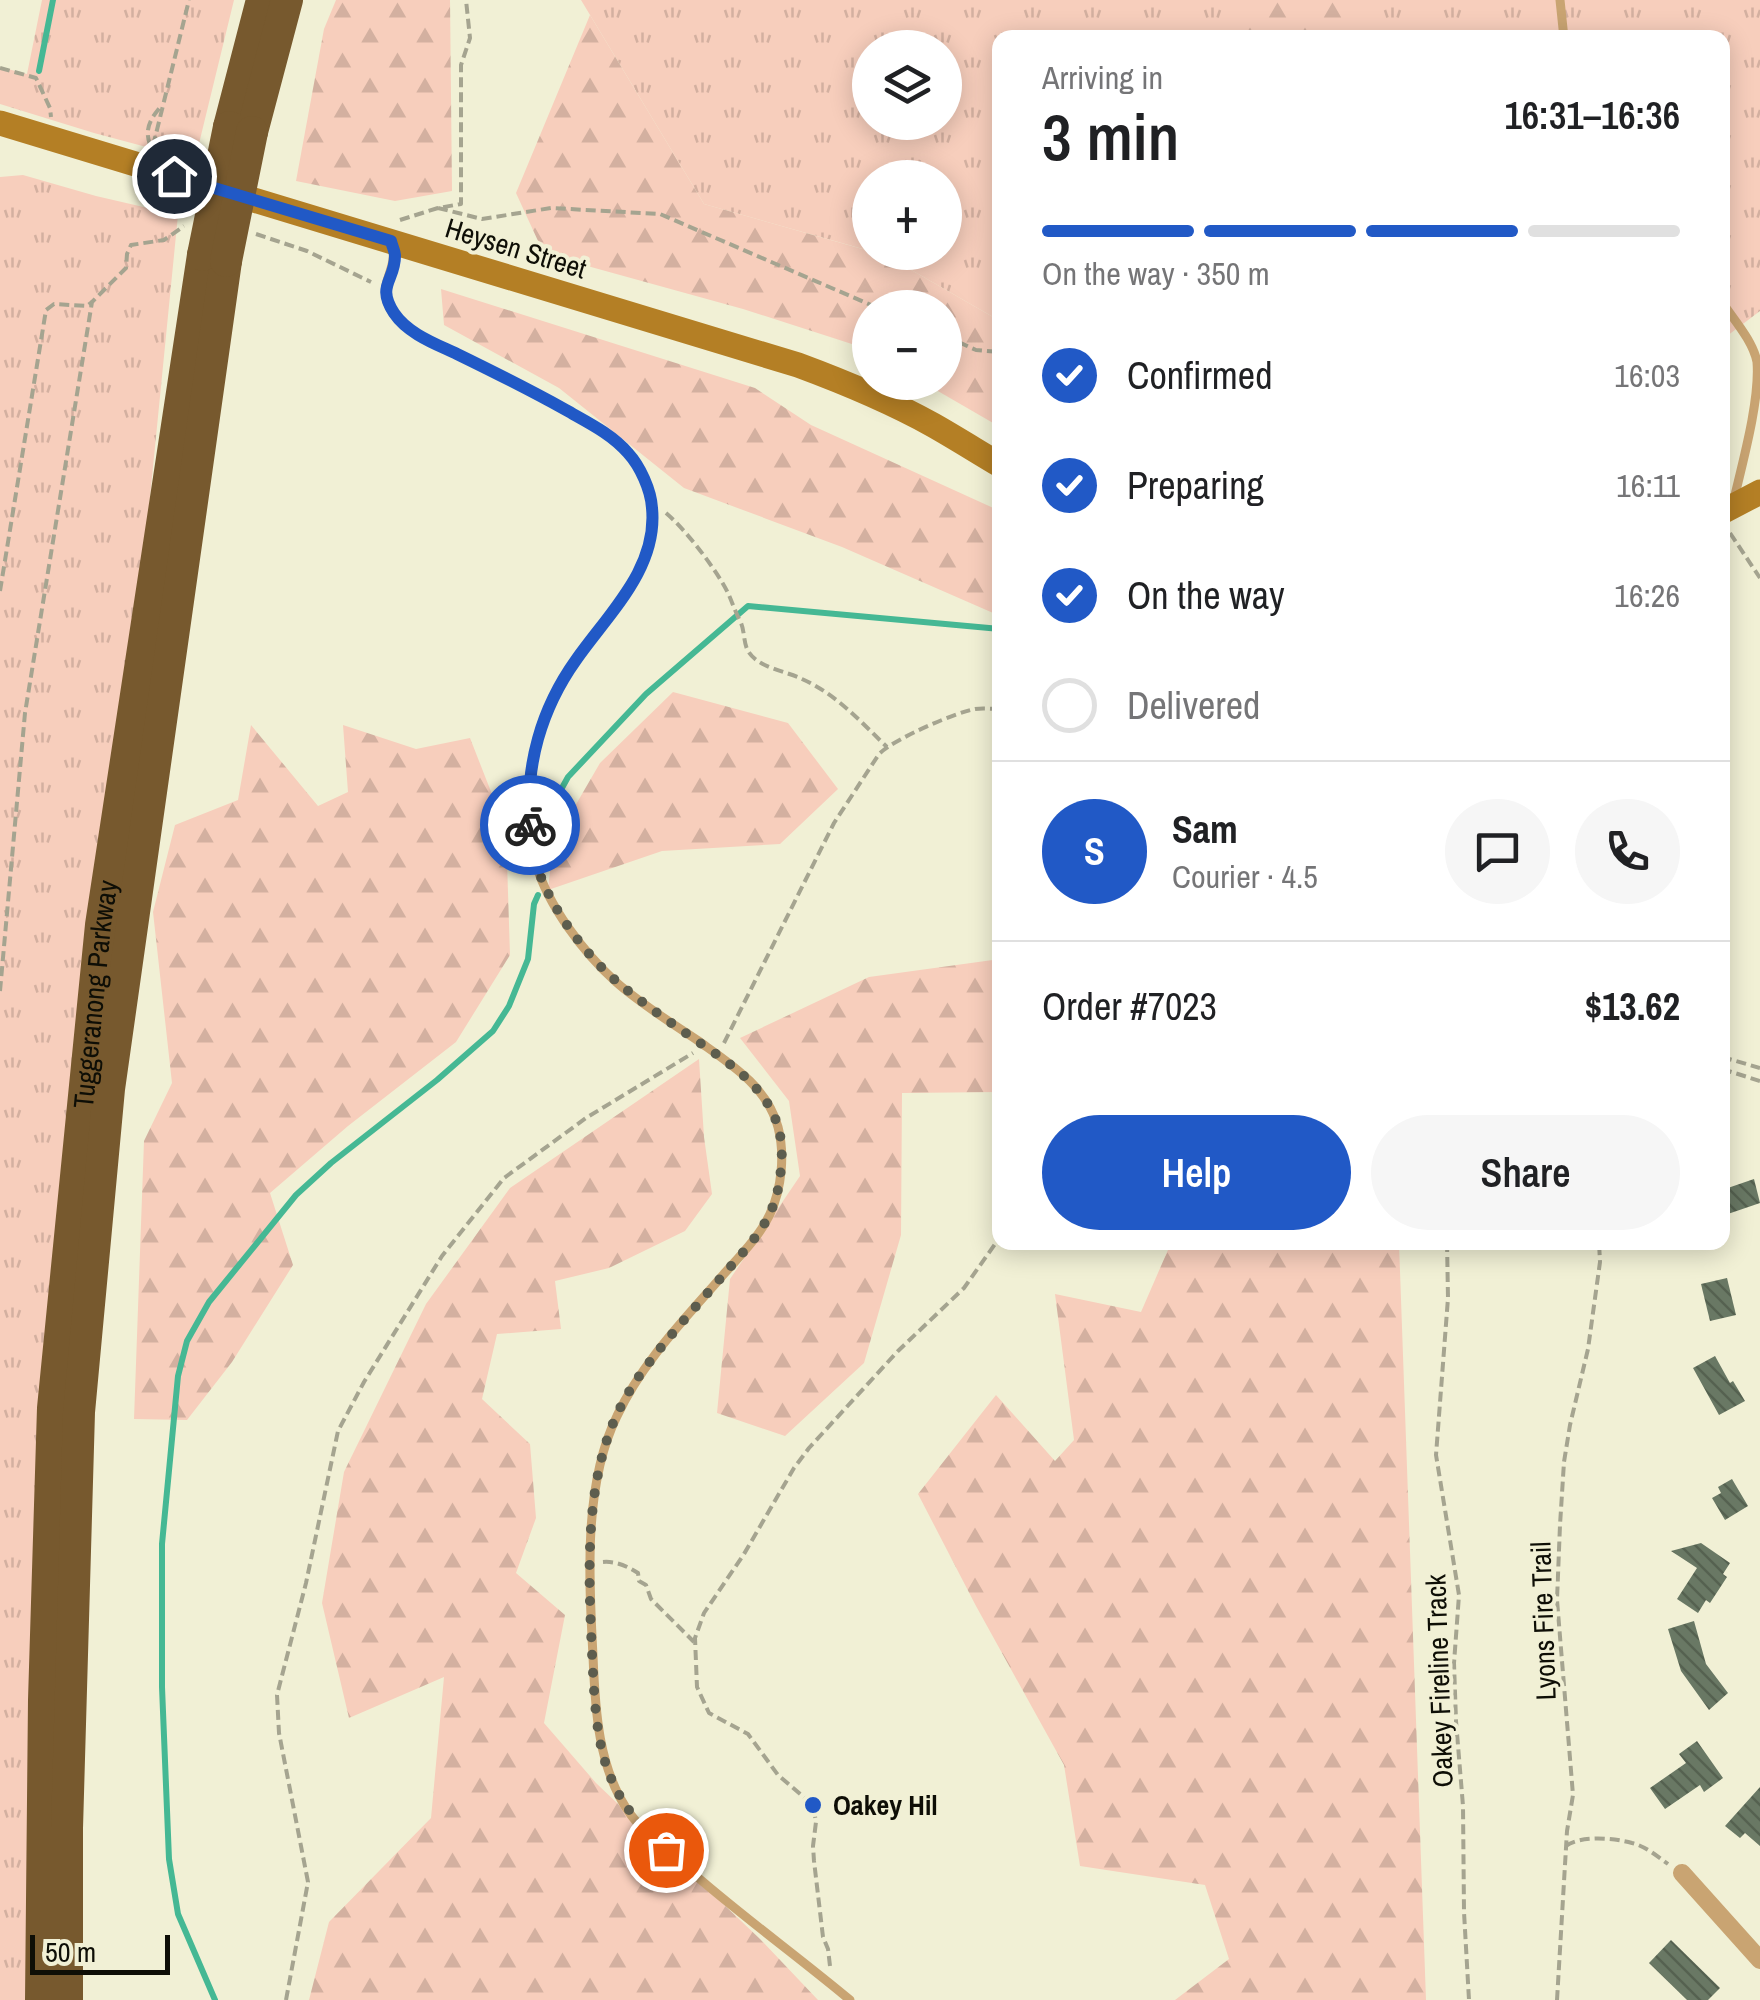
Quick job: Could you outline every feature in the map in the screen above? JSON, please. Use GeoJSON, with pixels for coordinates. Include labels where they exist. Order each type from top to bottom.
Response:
{"type":"FeatureCollection","features":[{"type":"Feature","properties":{"kind":"highway","name":"Tuggeranong Parkway"},"geometry":{"type":"LineString","coordinates":[[41,2000],[44,1700],[55,1388],[101,925],[262,0]]}},
{"type":"Feature","properties":{"kind":"highway","name":"Tuggeranong Parkway"},"geometry":{"type":"LineString","coordinates":[[240,130],[287,0]]}},
{"type":"Feature","properties":{"kind":"highway","name":"Tuggeranong Parkway"},"geometry":{"type":"LineString","coordinates":[[67,2000],[68,1808],[78,1432],[84,1355],[109,1089],[215,258]]}},
{"type":"Feature","properties":{"kind":"main road","name":"Heysen Street"},"geometry":{"type":"LineString","coordinates":[[0,123],[841,380],[933,425],[992,461]]}},
{"type":"Feature","properties":{"kind":"main road"},"geometry":{"type":"LineString","coordinates":[[1730,511],[1760,492]]}},
{"type":"Feature","properties":{"kind":"street"},"geometry":{"type":"LineString","coordinates":[[1682,1873],[1760,1960]]}},
{"type":"Feature","properties":{"kind":"lane"},"geometry":{"type":"LineString","coordinates":[[1560,0],[1563,30]]}},
{"type":"Feature","properties":{"kind":"lane"},"geometry":{"type":"LineString","coordinates":[[391,241],[395,256],[386,298],[404,325],[596,427],[629,453],[644,478],[652,503],[653,528],[638,575],[574,662],[542,722],[530,778],[530,822],[536,864],[554,904],[591,956],[619,984],[719,1054],[759,1090],[778,1128],[782,1162],[770,1214],[755,1238],[634,1383],[606,1444],[592,1518],[595,1704],[606,1765],[626,1809],[642,1828],[716,1894],[850,2000]]}},
{"type":"Feature","properties":{"kind":"lane"},"geometry":{"type":"LineString","coordinates":[[1730,314],[1753,350],[1759,380],[1758,399],[1730,499]]}},
{"type":"Feature","properties":{"kind":"path"},"geometry":{"type":"LineString","coordinates":[[152,150],[190,0]]}},
{"type":"Feature","properties":{"kind":"path"},"geometry":{"type":"LineString","coordinates":[[391,241],[396,222],[461,204],[461,65],[470,38],[466,0]]}},
{"type":"Feature","properties":{"kind":"path"},"geometry":{"type":"LineString","coordinates":[[0,68],[36,78],[50,108],[52,139]]}},
{"type":"Feature","properties":{"kind":"path"},"geometry":{"type":"LineString","coordinates":[[438,208],[482,218],[551,208],[660,214],[852,297]]}},
{"type":"Feature","properties":{"kind":"path"},"geometry":{"type":"LineString","coordinates":[[0,591],[46,310],[54,304],[86,306],[126,268],[131,246],[164,240],[184,226],[190,216]]}},
{"type":"Feature","properties":{"kind":"path"},"geometry":{"type":"LineString","coordinates":[[252,233],[307,251],[386,289]]}},
{"type":"Feature","properties":{"kind":"path"},"geometry":{"type":"LineString","coordinates":[[0,991],[25,712],[92,302]]}},
{"type":"Feature","properties":{"kind":"path"},"geometry":{"type":"LineString","coordinates":[[962,344],[992,351]]}},
{"type":"Feature","properties":{"kind":"path"},"geometry":{"type":"LineString","coordinates":[[652,503],[680,525],[721,581],[739,619],[748,652],[765,665],[836,698],[887,747]]}},
{"type":"Feature","properties":{"kind":"path"},"geometry":{"type":"LineString","coordinates":[[1730,521],[1760,578]]}},
{"type":"Feature","properties":{"kind":"path"},"geometry":{"type":"LineString","coordinates":[[719,1054],[834,823],[887,747],[974,709],[992,709]]}},
{"type":"Feature","properties":{"kind":"path"},"geometry":{"type":"LineString","coordinates":[[0,920],[5,930]]}},
{"type":"Feature","properties":{"kind":"path"},"geometry":{"type":"LineString","coordinates":[[286,2000],[308,1882],[279,1733],[278,1695],[338,1431],[442,1256],[504,1178],[586,1118],[705,1046]]}},
{"type":"Feature","properties":{"kind":"path"},"geometry":{"type":"LineString","coordinates":[[1730,1059],[1760,1068]]}},
{"type":"Feature","properties":{"kind":"path"},"geometry":{"type":"LineString","coordinates":[[1730,1072],[1760,1081]]}},
{"type":"Feature","properties":{"kind":"path"},"geometry":{"type":"LineString","coordinates":[[832,1985],[812,1846],[816,1822],[812,1805],[778,1774],[748,1734],[709,1713],[697,1687],[694,1642],[704,1613],[809,1448],[898,1351],[964,1288],[992,1249]]}},
{"type":"Feature","properties":{"kind":"path","name":"Oakey Fireline Track"},"geometry":{"type":"LineString","coordinates":[[1447,1250],[1448,1298],[1436,1454],[1459,1595],[1455,1702],[1470,2000]]}},
{"type":"Feature","properties":{"kind":"path","name":"Lyons Fire Trail"},"geometry":{"type":"LineString","coordinates":[[1557,2000],[1572,1794],[1557,1600],[1560,1525],[1564,1462],[1588,1349],[1599,1250]]}},
{"type":"Feature","properties":{"kind":"path"},"geometry":{"type":"LineString","coordinates":[[591,1562],[610,1562],[638,1573],[651,1599],[694,1642]]}},
{"type":"Feature","properties":{"kind":"path"},"geometry":{"type":"LineString","coordinates":[[1566,1846],[1576,1838],[1632,1843],[1682,1873]]}},
{"type":"Feature","properties":{"kind":"green space"},"geometry":{"type":"Polygon","coordinates":[[[42,0],[234,0],[195,160],[0,104],[0,67],[27,74],[42,0]]]}},
{"type":"Feature","properties":{"kind":"green space"},"geometry":{"type":"Polygon","coordinates":[[[336,0],[450,0],[452,191],[395,201],[296,181],[324,29],[336,0]]]}},
{"type":"Feature","properties":{"kind":"green space"},"geometry":{"type":"Polygon","coordinates":[[[581,0],[1760,0],[1760,311],[1730,334],[1730,30],[992,30],[992,316],[962,299],[962,290],[946,290],[911,270],[962,270],[962,160],[852,160],[852,246],[704,204],[581,0]]]}},
{"type":"Feature","properties":{"kind":"green space"},"geometry":{"type":"Polygon","coordinates":[[[1227,0],[1350,0],[1339,30],[1247,30],[1227,0]]]}},
{"type":"Feature","properties":{"kind":"green space"},"geometry":{"type":"Polygon","coordinates":[[[590,15],[704,204],[852,246],[852,270],[911,270],[946,290],[852,290],[852,344],[743,309],[544,254],[516,193],[590,15]]]}},
{"type":"Feature","properties":{"kind":"green space"},"geometry":{"type":"Polygon","coordinates":[[[23,175],[178,215],[128,719],[42,2000],[0,2000],[0,177],[23,175]]]}},
{"type":"Feature","properties":{"kind":"green space"},"geometry":{"type":"Polygon","coordinates":[[[441,289],[755,388],[811,425],[992,507],[992,613],[842,547],[684,488],[559,388],[444,325],[441,289]]]}},
{"type":"Feature","properties":{"kind":"green space"},"geometry":{"type":"Polygon","coordinates":[[[962,299],[992,316],[992,422],[953,400],[962,400],[962,299]]]}},
{"type":"Feature","properties":{"kind":"green space"},"geometry":{"type":"Polygon","coordinates":[[[673,692],[788,723],[838,789],[780,844],[662,851],[548,890],[553,844],[600,763],[673,692]]]}},
{"type":"Feature","properties":{"kind":"green space"},"geometry":{"type":"Polygon","coordinates":[[[251,725],[318,806],[348,792],[343,725],[416,749],[470,738],[506,830],[510,955],[456,1042],[270,1193],[293,1265],[232,1362],[187,1420],[134,1419],[144,1141],[172,1083],[153,912],[175,825],[238,800],[251,725]]]}},
{"type":"Feature","properties":{"kind":"green space"},"geometry":{"type":"Polygon","coordinates":[[[992,960],[992,1092],[902,1093],[901,1235],[864,1363],[785,1436],[717,1413],[730,1279],[800,1176],[789,1101],[740,1038],[869,977],[992,960]]]}},
{"type":"Feature","properties":{"kind":"green space"},"geometry":{"type":"Polygon","coordinates":[[[699,1059],[712,1194],[685,1231],[609,1268],[555,1281],[561,1329],[497,1334],[482,1399],[530,1444],[536,1518],[516,1573],[565,1615],[544,1723],[596,1783],[760,1939],[818,2000],[309,2000],[329,1922],[431,1818],[444,1677],[349,1718],[322,1603],[344,1472],[426,1304],[510,1188],[699,1059]]]}},
{"type":"Feature","properties":{"kind":"green space"},"geometry":{"type":"Polygon","coordinates":[[[1168,1250],[1399,1250],[1426,2000],[1175,2000],[1229,1959],[1205,1885],[1080,1866],[1064,1765],[918,1494],[996,1395],[1055,1461],[1074,1440],[1055,1294],[1141,1312],[1168,1250]]]}},
{"type":"Feature","properties":{"kind":"building"},"geometry":{"type":"Polygon","coordinates":[[[1754,1179],[1760,1203],[1730,1213],[1730,1187],[1754,1179]]]}},
{"type":"Feature","properties":{"kind":"building"},"geometry":{"type":"Polygon","coordinates":[[[1727,1278],[1736,1315],[1710,1321],[1701,1284],[1727,1278]]]}},
{"type":"Feature","properties":{"kind":"building"},"geometry":{"type":"Polygon","coordinates":[[[1715,1356],[1745,1401],[1719,1415],[1693,1368],[1715,1356]]]}},
{"type":"Feature","properties":{"kind":"building"},"geometry":{"type":"Polygon","coordinates":[[[1732,1479],[1748,1506],[1725,1520],[1712,1498],[1721,1493],[1718,1487],[1732,1479]]]}},
{"type":"Feature","properties":{"kind":"building"},"geometry":{"type":"Polygon","coordinates":[[[1701,1543],[1730,1563],[1723,1574],[1727,1577],[1710,1603],[1706,1600],[1698,1613],[1677,1599],[1697,1568],[1671,1551],[1701,1543]]]}},
{"type":"Feature","properties":{"kind":"building"},"geometry":{"type":"Polygon","coordinates":[[[1694,1621],[1706,1664],[1728,1693],[1709,1710],[1681,1671],[1668,1629],[1694,1621]]]}},
{"type":"Feature","properties":{"kind":"building"},"geometry":{"type":"Polygon","coordinates":[[[1697,1741],[1723,1778],[1704,1792],[1700,1785],[1665,1809],[1650,1788],[1686,1763],[1679,1754],[1697,1741]]]}},
{"type":"Feature","properties":{"kind":"building"},"geometry":{"type":"Polygon","coordinates":[[[1760,1787],[1760,1846],[1745,1833],[1740,1838],[1725,1826],[1760,1787]]]}},
{"type":"Feature","properties":{"kind":"building"},"geometry":{"type":"Polygon","coordinates":[[[1671,1940],[1720,1988],[1708,2000],[1687,2000],[1649,1963],[1671,1940]]]}},
{"type":"Feature","properties":{"kind":"waterway"},"geometry":{"type":"LineString","coordinates":[[39,71],[53,0]]}},
{"type":"Feature","properties":{"kind":"waterway"},"geometry":{"type":"LineString","coordinates":[[541,826],[568,777],[646,694],[748,606],[992,628]]}},
{"type":"Feature","properties":{"kind":"waterway"},"geometry":{"type":"LineString","coordinates":[[215,2000],[178,1914],[169,1859],[162,1687],[162,1544],[178,1376],[187,1341],[209,1302],[296,1195],[493,1031],[509,1006],[528,959],[538,895]]}},
{"type":"Feature","properties":{"kind":"way so far"},"geometry":{"type":"LineString","coordinates":[[530,825],[536,864],[554,904],[591,956],[619,984],[738,1070],[759,1090],[778,1128],[782,1162],[770,1214],[755,1238],[634,1383],[606,1444],[592,1518],[595,1704],[606,1765],[626,1809],[666,1850]]}},
{"type":"Feature","properties":{"kind":"place","name":"Oakey Hil"},"geometry":{"type":"Point","coordinates":[813,1805]}},
{"type":"Feature","properties":{"kind":"route"},"geometry":{"type":"LineString","coordinates":[[174,176],[391,241],[395,256],[386,298],[404,325],[596,427],[629,453],[644,478],[652,503],[653,528],[648,547],[638,575],[574,662],[542,722],[530,778],[530,825]]}}]}
